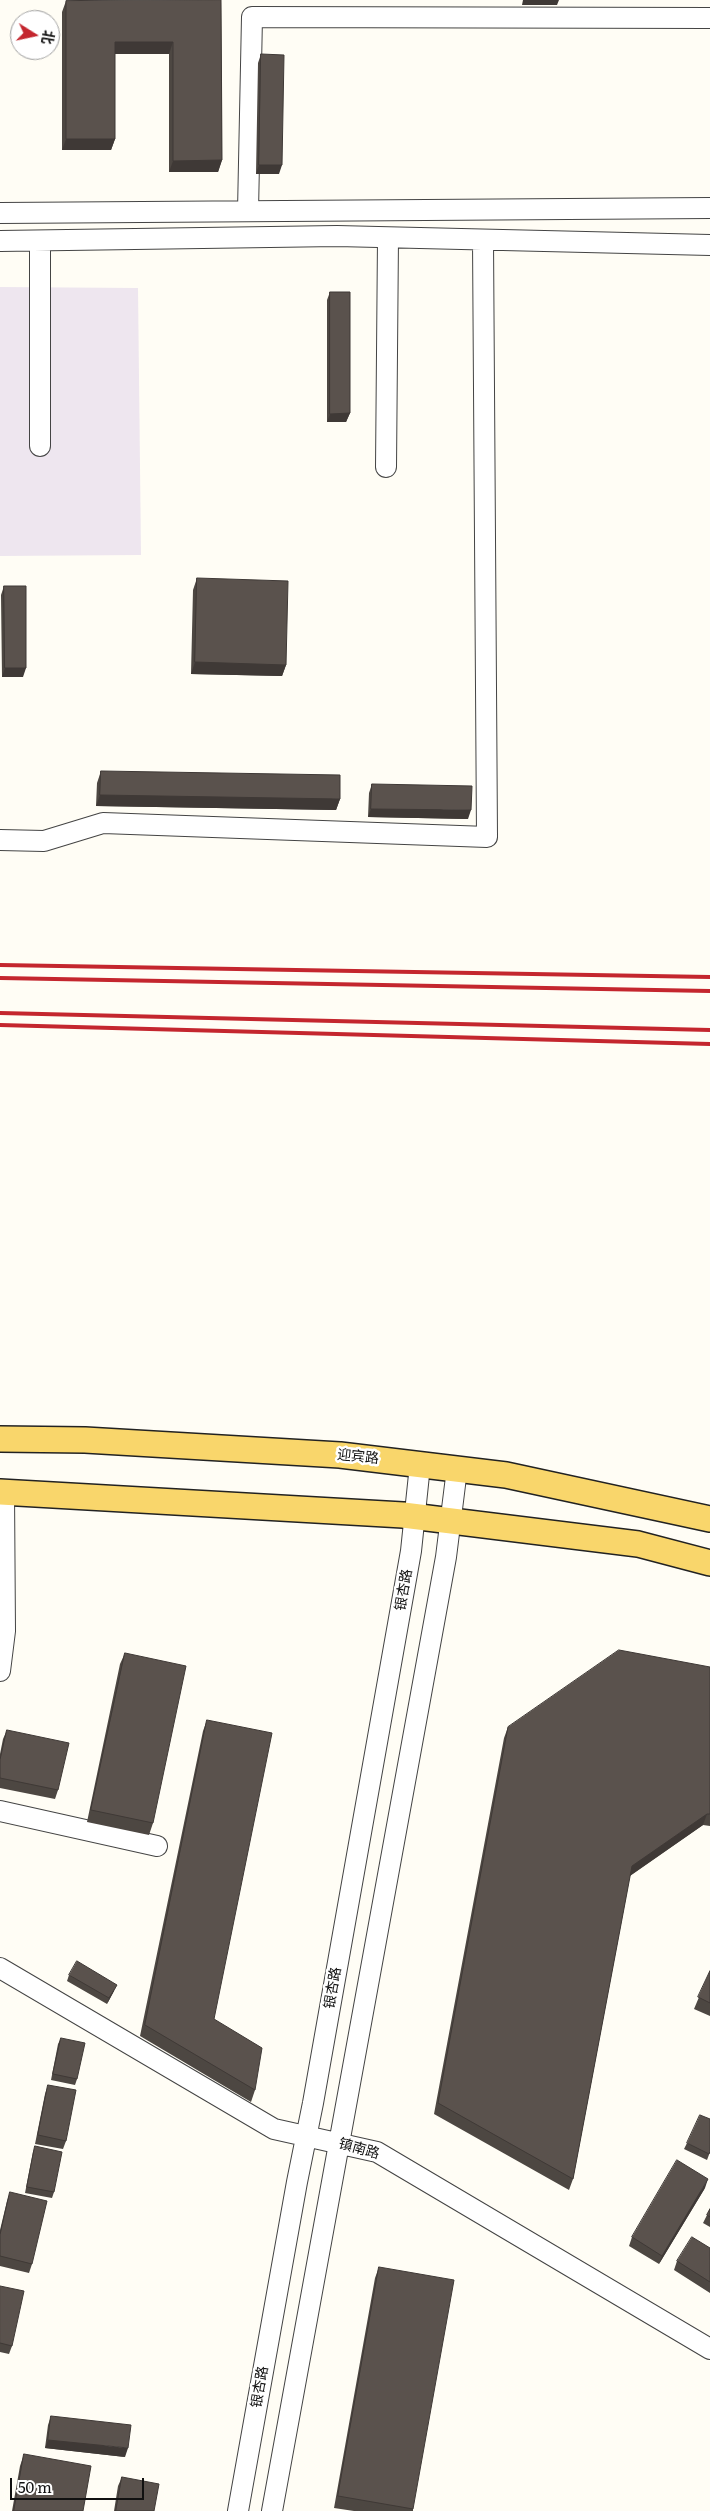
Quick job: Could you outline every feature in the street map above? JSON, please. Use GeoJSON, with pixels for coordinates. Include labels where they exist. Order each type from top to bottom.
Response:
{"type":"FeatureCollection","features":[{"type":"Feature","properties":{"kind":"main road","name":"迎宾路"},"geometry":{"type":"LineString","coordinates":[[0,1439],[85,1440],[330,1454],[506,1475],[710,1519]]}},
{"type":"Feature","properties":{"kind":"main road"},"geometry":{"type":"LineString","coordinates":[[2,1492],[414,1517],[638,1544],[710,1562]]}},
{"type":"Feature","properties":{"kind":"street"},"geometry":{"type":"LineString","coordinates":[[248,211],[252,17],[710,18]]}},
{"type":"Feature","properties":{"kind":"street"},"geometry":{"type":"LineString","coordinates":[[0,212],[710,208]]}},
{"type":"Feature","properties":{"kind":"street"},"geometry":{"type":"LineString","coordinates":[[386,466],[388,238]]}},
{"type":"Feature","properties":{"kind":"street"},"geometry":{"type":"LineString","coordinates":[[0,241],[388,238],[710,245]]}},
{"type":"Feature","properties":{"kind":"street"},"geometry":{"type":"LineString","coordinates":[[40,240],[40,446]]}},
{"type":"Feature","properties":{"kind":"street"},"geometry":{"type":"LineString","coordinates":[[0,840],[44,841],[103,823],[487,837],[484,240]]}},
{"type":"Feature","properties":{"kind":"street","name":"银杏路"},"geometry":{"type":"LineString","coordinates":[[238,2511],[411,1551],[420,1465]]}},
{"type":"Feature","properties":{"kind":"street"},"geometry":{"type":"LineString","coordinates":[[272,2511],[442,1576],[457,1469]]}},
{"type":"Feature","properties":{"kind":"street"},"geometry":{"type":"LineString","coordinates":[[0,1670],[5,1631],[2,1492]]}},
{"type":"Feature","properties":{"kind":"street"},"geometry":{"type":"LineString","coordinates":[[0,1811],[157,1846]]}},
{"type":"Feature","properties":{"kind":"street","name":"镇南路"},"geometry":{"type":"LineString","coordinates":[[0,1968],[274,2128],[377,2152],[710,2349]]}},
{"type":"Feature","properties":{"kind":"shaded area"},"geometry":{"type":"Polygon","coordinates":[[[0,287],[138,288],[141,555],[0,556],[0,287]]]}},
{"type":"Feature","properties":{"kind":"building"},"geometry":{"type":"Polygon","coordinates":[[[221,0],[222,160],[173,161],[173,42],[115,42],[115,139],[66,139],[66,1],[221,0]]]}},
{"type":"Feature","properties":{"kind":"building"},"geometry":{"type":"Polygon","coordinates":[[[261,54],[284,55],[282,165],[259,165],[261,54]]]}},
{"type":"Feature","properties":{"kind":"building"},"geometry":{"type":"Polygon","coordinates":[[[330,292],[350,292],[350,413],[330,414],[330,292]]]}},
{"type":"Feature","properties":{"kind":"building"},"geometry":{"type":"Polygon","coordinates":[[[197,578],[288,581],[286,665],[195,662],[197,578]]]}},
{"type":"Feature","properties":{"kind":"building"},"geometry":{"type":"Polygon","coordinates":[[[4,586],[26,586],[26,668],[5,668],[4,586]]]}},
{"type":"Feature","properties":{"kind":"building"},"geometry":{"type":"Polygon","coordinates":[[[101,771],[340,775],[340,799],[100,795],[101,771]]]}},
{"type":"Feature","properties":{"kind":"building"},"geometry":{"type":"Polygon","coordinates":[[[372,784],[472,786],[471,810],[371,809],[372,784]]]}},
{"type":"Feature","properties":{"kind":"building"},"geometry":{"type":"Polygon","coordinates":[[[619,1650],[710,1667],[710,1814],[707,1814],[632,1866],[573,2179],[438,2103],[508,1727],[619,1650]]]}},
{"type":"Feature","properties":{"kind":"building"},"geometry":{"type":"Polygon","coordinates":[[[125,1653],[186,1666],[153,1823],[91,1810],[125,1653]]]}},
{"type":"Feature","properties":{"kind":"building"},"geometry":{"type":"Polygon","coordinates":[[[207,1720],[272,1733],[214,2019],[262,2048],[255,2090],[145,2025],[207,1720]]]}},
{"type":"Feature","properties":{"kind":"building"},"geometry":{"type":"Polygon","coordinates":[[[7,1730],[69,1743],[58,1790],[0,1778],[0,1760],[7,1730]]]}},
{"type":"Feature","properties":{"kind":"building"},"geometry":{"type":"Polygon","coordinates":[[[77,1961],[117,1985],[109,1998],[69,1975],[77,1961]]]}},
{"type":"Feature","properties":{"kind":"building"},"geometry":{"type":"Polygon","coordinates":[[[710,1971],[710,2003],[698,1997],[710,1971]]]}},
{"type":"Feature","properties":{"kind":"building"},"geometry":{"type":"Polygon","coordinates":[[[61,2038],[85,2043],[77,2079],[53,2074],[61,2038]]]}},
{"type":"Feature","properties":{"kind":"building"},"geometry":{"type":"Polygon","coordinates":[[[48,2085],[76,2090],[66,2141],[38,2135],[48,2085]]]}},
{"type":"Feature","properties":{"kind":"building"},"geometry":{"type":"Polygon","coordinates":[[[700,2115],[710,2119],[709,2154],[687,2143],[700,2115]]]}},
{"type":"Feature","properties":{"kind":"building"},"geometry":{"type":"Polygon","coordinates":[[[35,2146],[62,2152],[54,2192],[27,2187],[35,2146]]]}},
{"type":"Feature","properties":{"kind":"building"},"geometry":{"type":"Polygon","coordinates":[[[677,2160],[708,2179],[662,2256],[632,2237],[677,2160]]]}},
{"type":"Feature","properties":{"kind":"building"},"geometry":{"type":"Polygon","coordinates":[[[10,2192],[47,2201],[32,2264],[0,2256],[0,2235],[10,2192]]]}},
{"type":"Feature","properties":{"kind":"building"},"geometry":{"type":"Polygon","coordinates":[[[692,2237],[710,2248],[710,2282],[677,2261],[692,2237]]]}},
{"type":"Feature","properties":{"kind":"building"},"geometry":{"type":"Polygon","coordinates":[[[379,2267],[454,2280],[413,2509],[338,2496],[379,2267]]]}},
{"type":"Feature","properties":{"kind":"building"},"geometry":{"type":"Polygon","coordinates":[[[0,2286],[24,2291],[12,2346],[0,2343],[0,2286]]]}},
{"type":"Feature","properties":{"kind":"building"},"geometry":{"type":"Polygon","coordinates":[[[51,2416],[131,2425],[128,2448],[48,2440],[51,2416]]]}},
{"type":"Feature","properties":{"kind":"building"},"geometry":{"type":"Polygon","coordinates":[[[24,2454],[91,2466],[83,2511],[14,2511],[24,2454]]]}},
{"type":"Feature","properties":{"kind":"building"},"geometry":{"type":"Polygon","coordinates":[[[122,2477],[159,2484],[154,2511],[116,2511],[122,2477]]]}},
{"type":"Feature","properties":{"kind":"railway"},"geometry":{"type":"LineString","coordinates":[[0,965],[710,977]]}},
{"type":"Feature","properties":{"kind":"railway"},"geometry":{"type":"LineString","coordinates":[[0,978],[710,991]]}},
{"type":"Feature","properties":{"kind":"railway"},"geometry":{"type":"LineString","coordinates":[[0,1013],[710,1030]]}},
{"type":"Feature","properties":{"kind":"railway"},"geometry":{"type":"LineString","coordinates":[[0,1025],[710,1044]]}}]}
